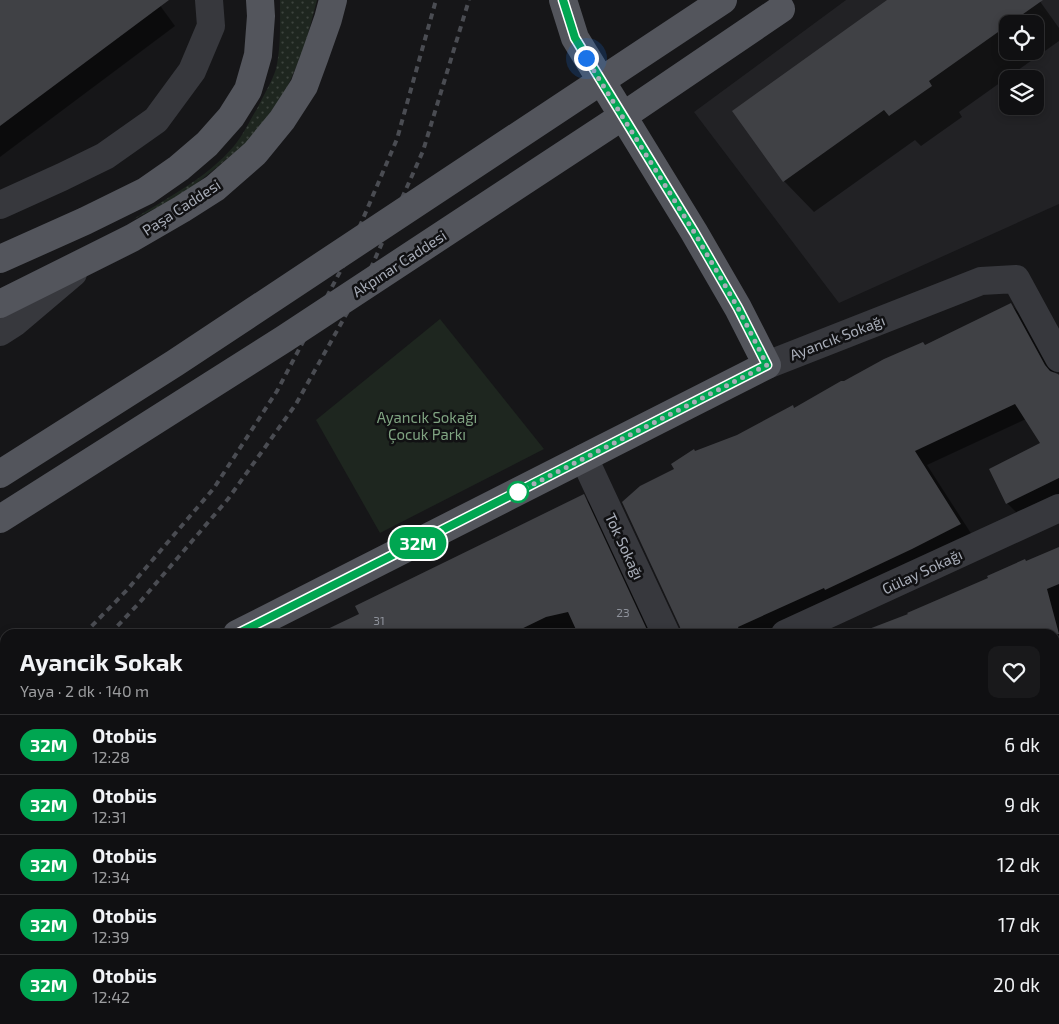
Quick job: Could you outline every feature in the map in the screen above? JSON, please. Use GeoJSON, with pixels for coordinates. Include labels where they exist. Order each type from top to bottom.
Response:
{"type":"FeatureCollection","features":[{"type":"Feature","properties":{"kind":"main road"},"geometry":{"type":"LineString","coordinates":[[0,259],[86,221],[146,190],[179,168],[207,144],[231,117],[248,90],[258,55],[261,16],[260,0]]}},
{"type":"Feature","properties":{"kind":"main road","name":"Paşa Caddesi"},"geometry":{"type":"LineString","coordinates":[[0,304],[132,238],[182,209],[215,188],[255,153],[282,120],[304,86],[333,0]]}},
{"type":"Feature","properties":{"kind":"main road"},"geometry":{"type":"LineString","coordinates":[[563,0],[575,38],[694,232],[738,308],[767,365]]}},
{"type":"Feature","properties":{"kind":"main road"},"geometry":{"type":"LineString","coordinates":[[0,474],[175,363],[723,0]]}},
{"type":"Feature","properties":{"kind":"main road","name":"Akpınar Caddesi"},"geometry":{"type":"LineString","coordinates":[[0,519],[284,338],[632,110],[788,4]]}},
{"type":"Feature","properties":{"kind":"main road","name":"Ayancık Sokağı"},"geometry":{"type":"LineString","coordinates":[[247,629],[767,365]]}},
{"type":"Feature","properties":{"kind":"street"},"geometry":{"type":"LineString","coordinates":[[0,205],[105,156],[156,120],[192,71],[211,26],[209,0]]}},
{"type":"Feature","properties":{"kind":"street"},"geometry":{"type":"LineString","coordinates":[[0,332],[14,323],[86,261]]}},
{"type":"Feature","properties":{"kind":"street","name":"Ayancık Sokağı"},"geometry":{"type":"LineString","coordinates":[[767,365],[981,280],[1016,279],[1059,358]]}},
{"type":"Feature","properties":{"kind":"street","name":"Tok Sokağı"},"geometry":{"type":"LineString","coordinates":[[584,458],[664,629]]}},
{"type":"Feature","properties":{"kind":"street","name":"Gülay Sokağı"},"geometry":{"type":"LineString","coordinates":[[796,629],[1059,508]]}},
{"type":"Feature","properties":{"kind":"shaded area"},"geometry":{"type":"Polygon","coordinates":[[[846,0],[1059,0],[1059,204],[839,303],[694,112],[846,0]]]}},
{"type":"Feature","properties":{"kind":"green space"},"geometry":{"type":"Polygon","coordinates":[[[280,0],[317,0],[304,49],[286,90],[261,126],[245,144],[178,197],[132,220],[199,178],[212,168],[241,137],[276,69],[279,44],[280,0]]]}},
{"type":"Feature","properties":{"kind":"green space","name":"Ayancık Sokağı Çocuk Parkı"},"geometry":{"type":"Polygon","coordinates":[[[440,319],[544,449],[380,533],[316,420],[440,319]]]}},
{"type":"Feature","properties":{"kind":"building"},"geometry":{"type":"Polygon","coordinates":[[[0,0],[169,0],[0,126],[0,0]]]}},
{"type":"Feature","properties":{"kind":"building"},"geometry":{"type":"Polygon","coordinates":[[[887,0],[1043,0],[1022,15],[999,15],[999,31],[929,81],[932,86],[889,116],[884,110],[783,182],[732,111],[887,0]]]}},
{"type":"Feature","properties":{"kind":"building"},"geometry":{"type":"Polygon","coordinates":[[[1011,303],[1045,365],[1050,371],[1059,375],[1059,478],[1006,504],[989,469],[1040,443],[1015,404],[915,451],[961,524],[825,590],[824,588],[738,627],[739,629],[680,629],[622,502],[640,486],[674,469],[671,464],[694,449],[695,451],[737,435],[793,405],[794,408],[884,359],[923,342],[925,345],[1011,303]]]}},
{"type":"Feature","properties":{"kind":"building"},"geometry":{"type":"Polygon","coordinates":[[[584,494],[647,629],[576,629],[568,612],[546,617],[521,629],[328,629],[359,614],[355,606],[584,494]]]}},
{"type":"Feature","properties":{"kind":"building"},"geometry":{"type":"Polygon","coordinates":[[[1059,547],[1059,584],[1047,589],[1058,629],[869,629],[908,614],[1025,559],[1026,561],[1059,547]]]}},
{"type":"Feature","properties":{"kind":"railway"},"geometry":{"type":"LineString","coordinates":[[89,629],[127,590],[214,488],[277,391],[342,268],[397,139],[436,0]]}},
{"type":"Feature","properties":{"kind":"railway"},"geometry":{"type":"LineString","coordinates":[[115,629],[228,499],[296,404],[366,279],[423,151],[469,0]]}},
{"type":"Feature","properties":{"kind":"bus line","name":"32M"},"geometry":{"type":"LineString","coordinates":[[247,629],[767,365],[738,308],[694,232],[586,58],[575,38],[563,0]]}},
{"type":"Feature","properties":{"kind":"route"},"geometry":{"type":"LineString","coordinates":[[518,492],[514,494],[767,365],[738,308],[694,232],[586,58]]}}]}
